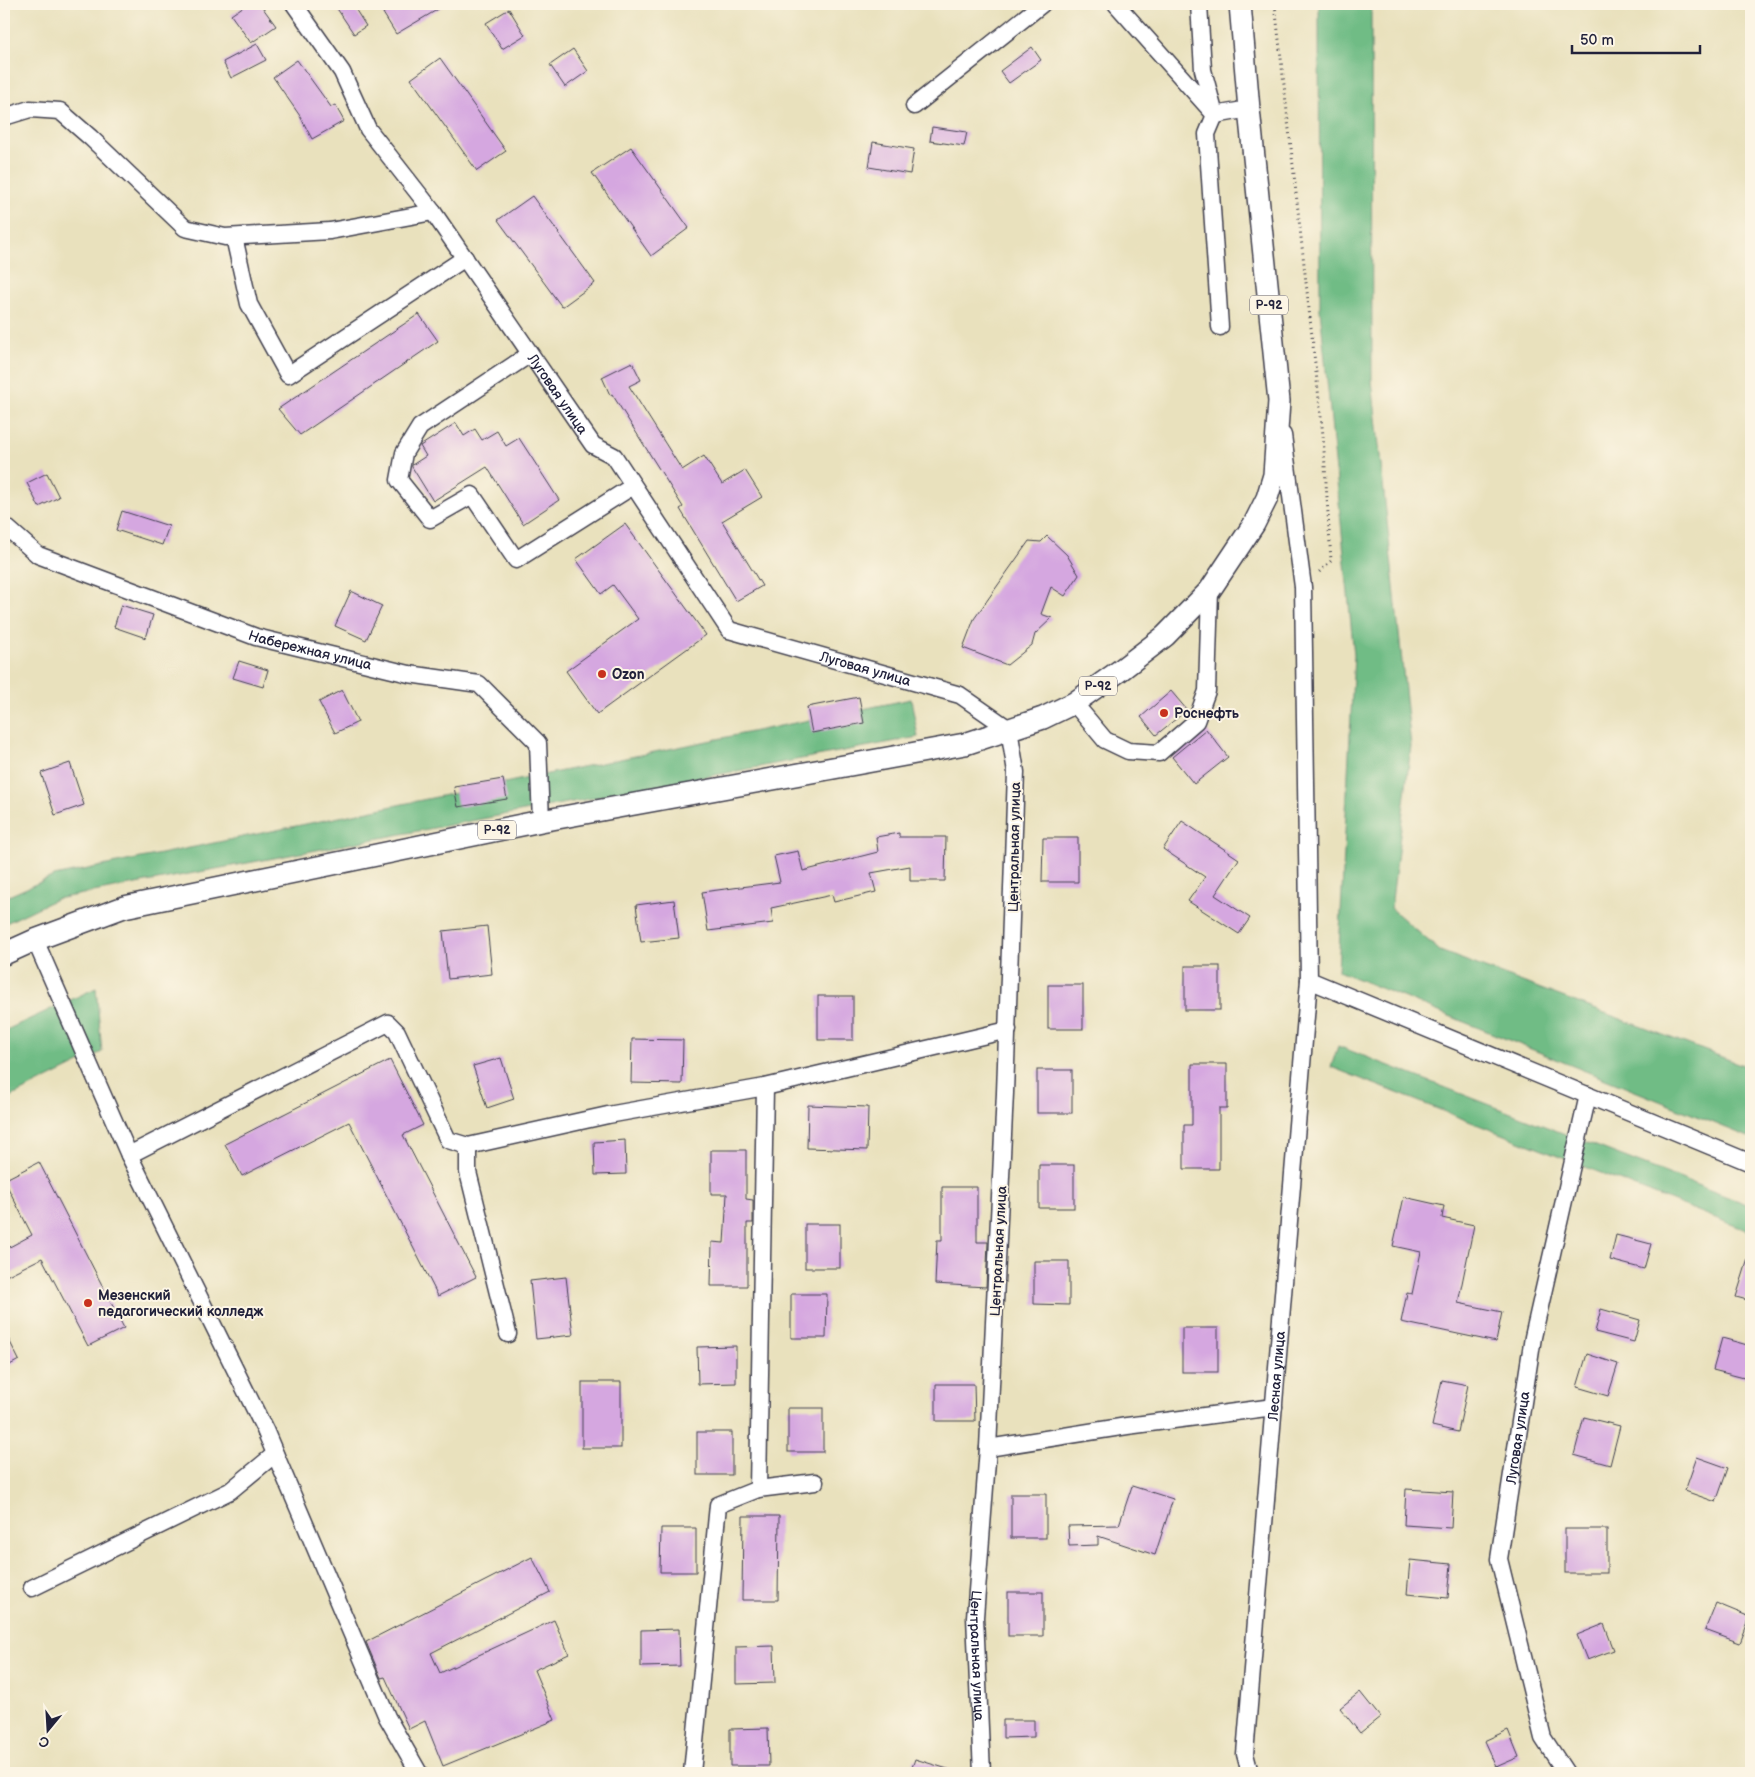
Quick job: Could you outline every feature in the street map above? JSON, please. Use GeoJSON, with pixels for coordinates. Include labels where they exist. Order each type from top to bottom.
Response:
{"type":"FeatureCollection","features":[{"type":"Feature","properties":{"kind":"main road","name":"Р-92"},"geometry":{"type":"LineString","coordinates":[[4,954],[124,907],[541,821],[964,744],[1043,718],[1074,703],[1122,670],[1165,636],[1210,590],[1254,524],[1267,498],[1274,475],[1279,401],[1240,4]]}},
{"type":"Feature","properties":{"kind":"street","name":"Луговая улица"},"geometry":{"type":"LineString","coordinates":[[294,4],[342,72],[368,130],[433,212],[592,445],[614,456],[729,630],[960,695],[1009,729]]}},
{"type":"Feature","properties":{"kind":"street"},"geometry":{"type":"LineString","coordinates":[[914,106],[1042,4]]}},
{"type":"Feature","properties":{"kind":"street"},"geometry":{"type":"LineString","coordinates":[[1116,4],[1216,115]]}},
{"type":"Feature","properties":{"kind":"street"},"geometry":{"type":"LineString","coordinates":[[1199,4],[1203,70],[1216,115],[1208,134],[1220,327]]}},
{"type":"Feature","properties":{"kind":"street"},"geometry":{"type":"LineString","coordinates":[[4,117],[30,109],[60,111],[185,228],[225,237],[330,231],[433,212]]}},
{"type":"Feature","properties":{"kind":"street"},"geometry":{"type":"LineString","coordinates":[[1216,115],[1249,109]]}},
{"type":"Feature","properties":{"kind":"street"},"geometry":{"type":"LineString","coordinates":[[234,236],[249,304],[288,375],[465,258]]}},
{"type":"Feature","properties":{"kind":"street"},"geometry":{"type":"LineString","coordinates":[[530,354],[420,426],[404,453],[399,480],[430,519],[472,494],[516,560],[633,486]]}},
{"type":"Feature","properties":{"kind":"street","name":"Лесная улица"},"geometry":{"type":"LineString","coordinates":[[1250,1773],[1246,1754],[1309,980],[1302,587],[1279,401]]}},
{"type":"Feature","properties":{"kind":"street","name":"Набережная улица"},"geometry":{"type":"LineString","coordinates":[[4,525],[38,555],[256,637],[409,674],[479,684],[538,742],[541,821]]}},
{"type":"Feature","properties":{"kind":"street"},"geometry":{"type":"LineString","coordinates":[[1074,703],[1105,740],[1128,750],[1159,753],[1196,721],[1207,691],[1210,590]]}},
{"type":"Feature","properties":{"kind":"street","name":"Центральная улица"},"geometry":{"type":"LineString","coordinates":[[982,1773],[975,1617],[988,1448],[1008,1030],[1016,772],[1009,729]]}},
{"type":"Feature","properties":{"kind":"street"},"geometry":{"type":"LineString","coordinates":[[36,940],[129,1155],[265,1430],[387,1717],[419,1773]]}},
{"type":"Feature","properties":{"kind":"street"},"geometry":{"type":"LineString","coordinates":[[1309,980],[1751,1163]]}},
{"type":"Feature","properties":{"kind":"street"},"geometry":{"type":"LineString","coordinates":[[129,1155],[388,1023],[397,1032],[448,1140],[468,1146],[608,1115],[765,1087],[1008,1030]]}},
{"type":"Feature","properties":{"kind":"street"},"geometry":{"type":"LineString","coordinates":[[758,1489],[765,1087]]}},
{"type":"Feature","properties":{"kind":"street","name":"Луговая улица"},"geometry":{"type":"LineString","coordinates":[[1566,1773],[1543,1738],[1499,1558],[1532,1337],[1588,1095]]}},
{"type":"Feature","properties":{"kind":"street"},"geometry":{"type":"LineString","coordinates":[[468,1146],[468,1172],[508,1334]]}},
{"type":"Feature","properties":{"kind":"street"},"geometry":{"type":"LineString","coordinates":[[988,1448],[1127,1426],[1274,1407]]}},
{"type":"Feature","properties":{"kind":"street"},"geometry":{"type":"LineString","coordinates":[[32,1588],[230,1491],[275,1454]]}},
{"type":"Feature","properties":{"kind":"street"},"geometry":{"type":"LineString","coordinates":[[692,1773],[718,1505],[758,1489],[815,1482]]}},
{"type":"Feature","properties":{"kind":"path"},"geometry":{"type":"LineString","coordinates":[[1275,4],[1323,435],[1331,561],[1302,587]]}},
{"type":"Feature","properties":{"kind":"green space"},"geometry":{"type":"Polygon","coordinates":[[[1319,4],[1371,4],[1372,380],[1411,746],[1391,908],[1440,951],[1751,1068],[1751,1138],[1338,971],[1354,655],[1320,309],[1319,4]]]}},
{"type":"Feature","properties":{"kind":"green space"},"geometry":{"type":"Polygon","coordinates":[[[911,699],[918,737],[56,899],[4,924],[4,898],[54,876],[911,699]]]}},
{"type":"Feature","properties":{"kind":"green space"},"geometry":{"type":"Polygon","coordinates":[[[96,988],[102,1052],[4,1100],[4,1031],[96,988]]]}},
{"type":"Feature","properties":{"kind":"green space"},"geometry":{"type":"Polygon","coordinates":[[[1338,1046],[1751,1206],[1751,1232],[1331,1067],[1338,1046]]]}},
{"type":"Feature","properties":{"kind":"building"},"geometry":{"type":"Polygon","coordinates":[[[247,4],[260,4],[276,26],[251,43],[231,15],[247,4]]]}},
{"type":"Feature","properties":{"kind":"building"},"geometry":{"type":"Polygon","coordinates":[[[334,4],[352,4],[366,26],[354,34],[334,4]]]}},
{"type":"Feature","properties":{"kind":"building"},"geometry":{"type":"Polygon","coordinates":[[[398,4],[447,4],[396,34],[383,13],[398,4]]]}},
{"type":"Feature","properties":{"kind":"building"},"geometry":{"type":"Polygon","coordinates":[[[509,9],[525,35],[502,49],[486,23],[509,9]]]}},
{"type":"Feature","properties":{"kind":"building"},"geometry":{"type":"Polygon","coordinates":[[[257,44],[266,60],[231,78],[223,62],[257,44]]]}},
{"type":"Feature","properties":{"kind":"building"},"geometry":{"type":"Polygon","coordinates":[[[1032,47],[1041,60],[1009,83],[1000,71],[1032,47]]]}},
{"type":"Feature","properties":{"kind":"building"},"geometry":{"type":"Polygon","coordinates":[[[573,49],[588,71],[565,87],[550,65],[573,49]]]}},
{"type":"Feature","properties":{"kind":"building"},"geometry":{"type":"Polygon","coordinates":[[[440,58],[506,151],[477,171],[411,79],[440,58]]]}},
{"type":"Feature","properties":{"kind":"building"},"geometry":{"type":"Polygon","coordinates":[[[297,60],[331,107],[335,105],[344,121],[312,139],[300,116],[273,77],[297,60]]]}},
{"type":"Feature","properties":{"kind":"building"},"geometry":{"type":"Polygon","coordinates":[[[932,127],[967,132],[964,146],[930,141],[932,127]]]}},
{"type":"Feature","properties":{"kind":"building"},"geometry":{"type":"Polygon","coordinates":[[[873,142],[914,149],[910,174],[869,167],[873,142]]]}},
{"type":"Feature","properties":{"kind":"building"},"geometry":{"type":"Polygon","coordinates":[[[631,147],[689,228],[651,256],[592,173],[631,147]]]}},
{"type":"Feature","properties":{"kind":"building"},"geometry":{"type":"Polygon","coordinates":[[[532,196],[595,283],[562,307],[498,220],[532,196]]]}},
{"type":"Feature","properties":{"kind":"building"},"geometry":{"type":"Polygon","coordinates":[[[419,314],[438,341],[300,435],[278,409],[419,314]]]}},
{"type":"Feature","properties":{"kind":"building"},"geometry":{"type":"Polygon","coordinates":[[[632,362],[641,380],[629,386],[682,470],[704,456],[722,484],[745,470],[762,497],[722,521],[762,586],[736,601],[680,509],[683,507],[612,394],[610,395],[602,377],[632,362]]]}},
{"type":"Feature","properties":{"kind":"building"},"geometry":{"type":"Polygon","coordinates":[[[456,423],[464,436],[475,429],[482,440],[497,431],[506,446],[519,438],[559,500],[523,524],[487,467],[433,501],[412,465],[426,456],[420,446],[456,423]]]}},
{"type":"Feature","properties":{"kind":"building"},"geometry":{"type":"Polygon","coordinates":[[[47,473],[59,497],[39,507],[27,483],[47,473]]]}},
{"type":"Feature","properties":{"kind":"building"},"geometry":{"type":"Polygon","coordinates":[[[122,511],[169,526],[162,545],[116,530],[122,511]]]}},
{"type":"Feature","properties":{"kind":"building"},"geometry":{"type":"Polygon","coordinates":[[[625,524],[706,635],[597,714],[566,671],[638,619],[613,585],[601,594],[576,559],[625,524]]]}},
{"type":"Feature","properties":{"kind":"building"},"geometry":{"type":"Polygon","coordinates":[[[1047,536],[1067,555],[1079,575],[1065,596],[1051,587],[1041,614],[1052,618],[1035,634],[1032,645],[1007,665],[963,648],[974,619],[1029,541],[1041,542],[1047,536]]]}},
{"type":"Feature","properties":{"kind":"building"},"geometry":{"type":"Polygon","coordinates":[[[351,591],[382,606],[366,640],[335,626],[351,591]]]}},
{"type":"Feature","properties":{"kind":"building"},"geometry":{"type":"Polygon","coordinates":[[[121,605],[153,615],[146,638],[114,627],[121,605]]]}},
{"type":"Feature","properties":{"kind":"building"},"geometry":{"type":"Polygon","coordinates":[[[239,661],[268,670],[263,687],[233,678],[239,661]]]}},
{"type":"Feature","properties":{"kind":"building"},"geometry":{"type":"Polygon","coordinates":[[[342,690],[358,722],[335,733],[319,702],[342,690]]]}},
{"type":"Feature","properties":{"kind":"building","name":"Роснефть"},"geometry":{"type":"Polygon","coordinates":[[[1171,691],[1187,710],[1156,735],[1141,717],[1171,691]]]}},
{"type":"Feature","properties":{"kind":"building"},"geometry":{"type":"Polygon","coordinates":[[[859,697],[864,723],[812,733],[807,707],[859,697]]]}},
{"type":"Feature","properties":{"kind":"building"},"geometry":{"type":"Polygon","coordinates":[[[1206,729],[1228,757],[1194,784],[1172,757],[1206,729]]]}},
{"type":"Feature","properties":{"kind":"building"},"geometry":{"type":"Polygon","coordinates":[[[70,763],[84,805],[55,815],[41,773],[70,763]]]}},
{"type":"Feature","properties":{"kind":"building"},"geometry":{"type":"Polygon","coordinates":[[[503,779],[507,799],[458,807],[454,787],[503,779]]]}},
{"type":"Feature","properties":{"kind":"building"},"geometry":{"type":"Polygon","coordinates":[[[1182,821],[1239,859],[1215,895],[1250,918],[1239,934],[1188,901],[1205,877],[1163,849],[1182,821]]]}},
{"type":"Feature","properties":{"kind":"building"},"geometry":{"type":"Polygon","coordinates":[[[899,833],[899,837],[946,837],[945,881],[910,881],[910,866],[871,873],[876,892],[834,902],[832,895],[771,908],[773,923],[708,931],[702,892],[780,882],[774,856],[798,851],[803,871],[878,852],[876,837],[899,833]]]}},
{"type":"Feature","properties":{"kind":"building"},"geometry":{"type":"Polygon","coordinates":[[[1043,838],[1078,838],[1078,882],[1042,882],[1043,838]]]}},
{"type":"Feature","properties":{"kind":"building"},"geometry":{"type":"Polygon","coordinates":[[[674,900],[679,938],[641,942],[636,905],[674,900]]]}},
{"type":"Feature","properties":{"kind":"building"},"geometry":{"type":"Polygon","coordinates":[[[487,926],[492,974],[448,979],[443,931],[487,926]]]}},
{"type":"Feature","properties":{"kind":"building"},"geometry":{"type":"Polygon","coordinates":[[[1185,966],[1220,966],[1220,1010],[1185,1010],[1185,966]]]}},
{"type":"Feature","properties":{"kind":"building"},"geometry":{"type":"Polygon","coordinates":[[[1048,985],[1083,985],[1083,1029],[1048,1029],[1048,985]]]}},
{"type":"Feature","properties":{"kind":"building"},"geometry":{"type":"Polygon","coordinates":[[[818,996],[853,996],[853,1040],[818,1040],[818,996]]]}},
{"type":"Feature","properties":{"kind":"building"},"geometry":{"type":"Polygon","coordinates":[[[632,1039],[683,1040],[682,1084],[631,1083],[632,1039]]]}},
{"type":"Feature","properties":{"kind":"building"},"geometry":{"type":"Polygon","coordinates":[[[501,1058],[514,1099],[487,1108],[473,1066],[501,1058]]]}},
{"type":"Feature","properties":{"kind":"building"},"geometry":{"type":"Polygon","coordinates":[[[390,1060],[423,1125],[403,1135],[476,1277],[438,1296],[349,1122],[242,1176],[225,1144],[390,1060]]]}},
{"type":"Feature","properties":{"kind":"building"},"geometry":{"type":"Polygon","coordinates":[[[1192,1064],[1227,1064],[1227,1108],[1219,1108],[1219,1169],[1184,1169],[1184,1125],[1192,1125],[1192,1064]]]}},
{"type":"Feature","properties":{"kind":"building"},"geometry":{"type":"Polygon","coordinates":[[[1037,1070],[1072,1070],[1072,1113],[1037,1113],[1037,1070]]]}},
{"type":"Feature","properties":{"kind":"building"},"geometry":{"type":"Polygon","coordinates":[[[808,1105],[868,1107],[867,1150],[807,1148],[808,1105]]]}},
{"type":"Feature","properties":{"kind":"building"},"geometry":{"type":"Polygon","coordinates":[[[625,1140],[626,1174],[595,1175],[594,1142],[625,1140]]]}},
{"type":"Feature","properties":{"kind":"building"},"geometry":{"type":"Polygon","coordinates":[[[711,1150],[746,1150],[746,1199],[753,1200],[753,1223],[747,1223],[747,1286],[711,1286],[712,1242],[724,1243],[727,1194],[711,1194],[711,1150]]]}},
{"type":"Feature","properties":{"kind":"building","name":"Мезенский педагогический колледж"},"geometry":{"type":"Polygon","coordinates":[[[39,1162],[124,1328],[88,1346],[42,1258],[4,1277],[4,1250],[32,1235],[4,1180],[39,1162]]]}},
{"type":"Feature","properties":{"kind":"building"},"geometry":{"type":"Polygon","coordinates":[[[1039,1165],[1074,1165],[1074,1208],[1039,1208],[1039,1165]]]}},
{"type":"Feature","properties":{"kind":"building"},"geometry":{"type":"Polygon","coordinates":[[[942,1187],[977,1187],[977,1242],[988,1242],[986,1287],[935,1284],[937,1240],[942,1240],[942,1187]]]}},
{"type":"Feature","properties":{"kind":"building"},"geometry":{"type":"Polygon","coordinates":[[[1404,1197],[1444,1206],[1442,1218],[1474,1225],[1458,1303],[1502,1312],[1496,1342],[1401,1322],[1407,1293],[1412,1294],[1421,1252],[1393,1246],[1404,1197]]]}},
{"type":"Feature","properties":{"kind":"building"},"geometry":{"type":"Polygon","coordinates":[[[805,1224],[840,1224],[840,1268],[805,1268],[805,1224]]]}},
{"type":"Feature","properties":{"kind":"building"},"geometry":{"type":"Polygon","coordinates":[[[1616,1235],[1651,1244],[1644,1269],[1610,1260],[1616,1235]]]}},
{"type":"Feature","properties":{"kind":"building"},"geometry":{"type":"Polygon","coordinates":[[[1748,1259],[1751,1259],[1751,1301],[1736,1297],[1748,1259]]]}},
{"type":"Feature","properties":{"kind":"building"},"geometry":{"type":"Polygon","coordinates":[[[1034,1261],[1069,1261],[1069,1305],[1034,1304],[1034,1261]]]}},
{"type":"Feature","properties":{"kind":"building"},"geometry":{"type":"Polygon","coordinates":[[[566,1277],[573,1335],[536,1339],[530,1281],[566,1277]]]}},
{"type":"Feature","properties":{"kind":"building"},"geometry":{"type":"Polygon","coordinates":[[[791,1294],[827,1294],[826,1338],[791,1338],[791,1294]]]}},
{"type":"Feature","properties":{"kind":"building"},"geometry":{"type":"Polygon","coordinates":[[[1601,1309],[1640,1320],[1634,1342],[1595,1332],[1601,1309]]]}},
{"type":"Feature","properties":{"kind":"building"},"geometry":{"type":"Polygon","coordinates":[[[1182,1328],[1218,1328],[1218,1372],[1182,1372],[1182,1328]]]}},
{"type":"Feature","properties":{"kind":"building"},"geometry":{"type":"Polygon","coordinates":[[[4,1330],[19,1360],[4,1368],[4,1330]]]}},
{"type":"Feature","properties":{"kind":"building"},"geometry":{"type":"Polygon","coordinates":[[[1722,1338],[1751,1346],[1744,1378],[1713,1370],[1722,1338]]]}},
{"type":"Feature","properties":{"kind":"building"},"geometry":{"type":"Polygon","coordinates":[[[736,1346],[736,1383],[698,1384],[697,1347],[736,1346]]]}},
{"type":"Feature","properties":{"kind":"building"},"geometry":{"type":"Polygon","coordinates":[[[1587,1354],[1618,1364],[1608,1396],[1577,1387],[1587,1354]]]}},
{"type":"Feature","properties":{"kind":"building"},"geometry":{"type":"Polygon","coordinates":[[[1442,1380],[1468,1385],[1458,1432],[1432,1426],[1442,1380]]]}},
{"type":"Feature","properties":{"kind":"building"},"geometry":{"type":"Polygon","coordinates":[[[582,1382],[621,1382],[621,1448],[582,1448],[582,1382]]]}},
{"type":"Feature","properties":{"kind":"building"},"geometry":{"type":"Polygon","coordinates":[[[936,1384],[974,1384],[975,1421],[936,1421],[936,1384]]]}},
{"type":"Feature","properties":{"kind":"building"},"geometry":{"type":"Polygon","coordinates":[[[788,1408],[823,1408],[823,1452],[788,1452],[788,1408]]]}},
{"type":"Feature","properties":{"kind":"building"},"geometry":{"type":"Polygon","coordinates":[[[1584,1417],[1620,1426],[1610,1465],[1574,1455],[1584,1417]]]}},
{"type":"Feature","properties":{"kind":"building"},"geometry":{"type":"Polygon","coordinates":[[[697,1432],[732,1432],[732,1475],[697,1475],[697,1432]]]}},
{"type":"Feature","properties":{"kind":"building"},"geometry":{"type":"Polygon","coordinates":[[[1697,1457],[1728,1468],[1716,1502],[1685,1491],[1697,1457]]]}},
{"type":"Feature","properties":{"kind":"building"},"geometry":{"type":"Polygon","coordinates":[[[1132,1486],[1173,1499],[1155,1555],[1098,1536],[1098,1545],[1069,1546],[1068,1526],[1119,1525],[1132,1486]]]}},
{"type":"Feature","properties":{"kind":"building"},"geometry":{"type":"Polygon","coordinates":[[[1406,1489],[1453,1492],[1451,1528],[1404,1525],[1406,1489]]]}},
{"type":"Feature","properties":{"kind":"building"},"geometry":{"type":"Polygon","coordinates":[[[1011,1494],[1046,1494],[1046,1538],[1011,1538],[1011,1494]]]}},
{"type":"Feature","properties":{"kind":"building"},"geometry":{"type":"Polygon","coordinates":[[[743,1516],[779,1516],[778,1600],[742,1600],[743,1516]]]}},
{"type":"Feature","properties":{"kind":"building"},"geometry":{"type":"Polygon","coordinates":[[[661,1528],[696,1528],[696,1572],[660,1572],[661,1528]]]}},
{"type":"Feature","properties":{"kind":"building"},"geometry":{"type":"Polygon","coordinates":[[[1565,1529],[1607,1529],[1607,1573],[1565,1573],[1565,1529]]]}},
{"type":"Feature","properties":{"kind":"building"},"geometry":{"type":"Polygon","coordinates":[[[532,1557],[550,1592],[431,1653],[440,1673],[554,1620],[569,1654],[534,1670],[555,1720],[443,1766],[425,1721],[409,1729],[385,1677],[381,1678],[366,1642],[532,1557]]]}},
{"type":"Feature","properties":{"kind":"building"},"geometry":{"type":"Polygon","coordinates":[[[1410,1560],[1451,1564],[1448,1598],[1407,1594],[1410,1560]]]}},
{"type":"Feature","properties":{"kind":"building"},"geometry":{"type":"Polygon","coordinates":[[[1008,1592],[1043,1592],[1043,1636],[1008,1636],[1008,1592]]]}},
{"type":"Feature","properties":{"kind":"building"},"geometry":{"type":"Polygon","coordinates":[[[1716,1603],[1750,1617],[1740,1643],[1705,1630],[1716,1603]]]}},
{"type":"Feature","properties":{"kind":"building"},"geometry":{"type":"Polygon","coordinates":[[[1604,1624],[1614,1650],[1587,1660],[1577,1635],[1604,1624]]]}},
{"type":"Feature","properties":{"kind":"building"},"geometry":{"type":"Polygon","coordinates":[[[679,1629],[680,1666],[641,1667],[641,1630],[679,1629]]]}},
{"type":"Feature","properties":{"kind":"building"},"geometry":{"type":"Polygon","coordinates":[[[774,1646],[775,1683],[736,1684],[736,1647],[774,1646]]]}},
{"type":"Feature","properties":{"kind":"building"},"geometry":{"type":"Polygon","coordinates":[[[1360,1692],[1380,1717],[1360,1733],[1340,1708],[1360,1692]]]}},
{"type":"Feature","properties":{"kind":"building"},"geometry":{"type":"Polygon","coordinates":[[[1003,1720],[1034,1720],[1034,1737],[1003,1738],[1003,1720]]]}},
{"type":"Feature","properties":{"kind":"building"},"geometry":{"type":"Polygon","coordinates":[[[768,1728],[769,1766],[730,1766],[730,1729],[768,1728]]]}},
{"type":"Feature","properties":{"kind":"building"},"geometry":{"type":"Polygon","coordinates":[[[1508,1730],[1519,1757],[1496,1767],[1484,1741],[1508,1730]]]}},
{"type":"Feature","properties":{"kind":"building"},"geometry":{"type":"Polygon","coordinates":[[[915,1759],[951,1770],[950,1773],[910,1773],[915,1759]]]}},
{"type":"Feature","properties":{"kind":"place","name":"Ozon"},"geometry":{"type":"Point","coordinates":[602,674]}},
{"type":"Feature","properties":{"kind":"place","name":"Роснефть"},"geometry":{"type":"Point","coordinates":[1164,713]}},
{"type":"Feature","properties":{"kind":"place","name":"Мезенский педагогический колледж"},"geometry":{"type":"Point","coordinates":[88,1303]}}]}
